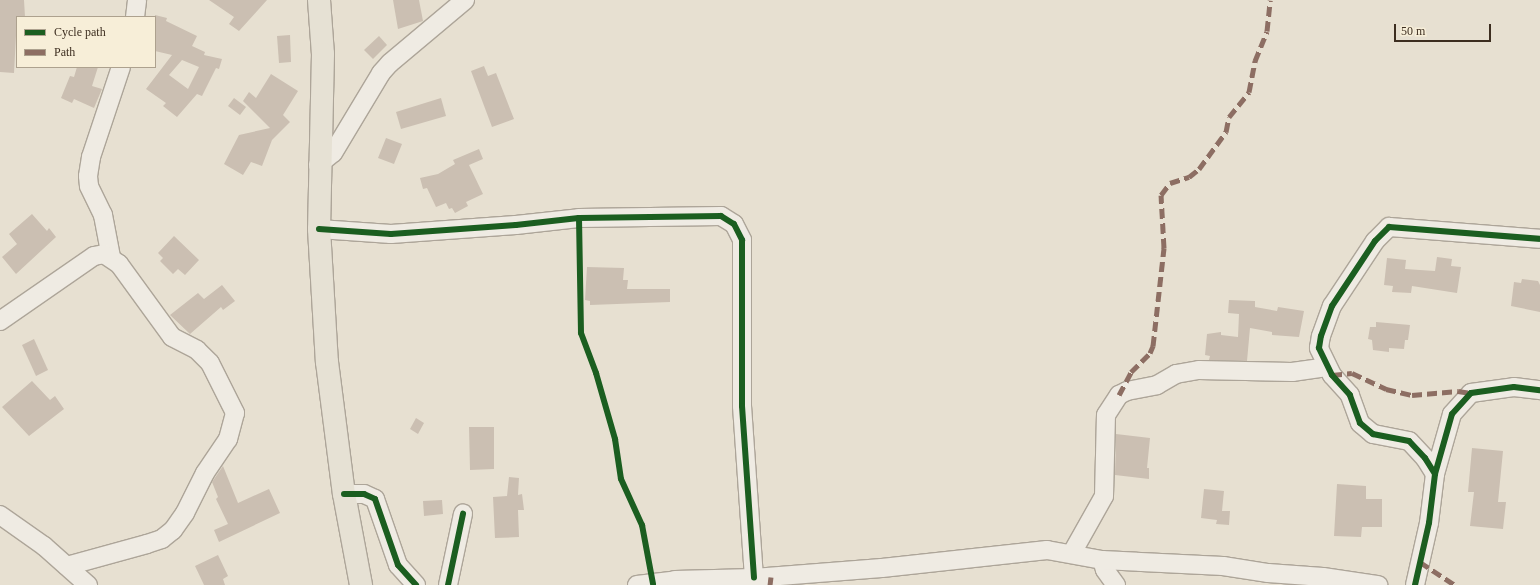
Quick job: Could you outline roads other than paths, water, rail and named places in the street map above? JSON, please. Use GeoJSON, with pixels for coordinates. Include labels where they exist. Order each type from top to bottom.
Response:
{"type":"FeatureCollection","features":[{"type":"Feature","properties":{"kind":"main road"},"geometry":{"type":"LineString","coordinates":[[319,0],[323,54],[318,165],[319,229],[327,362],[344,494],[361,585]]}},
{"type":"Feature","properties":{"kind":"street"},"geometry":{"type":"LineString","coordinates":[[135,16],[137,0]]}},
{"type":"Feature","properties":{"kind":"street"},"geometry":{"type":"LineString","coordinates":[[318,165],[337,148],[386,68],[465,0]]}},
{"type":"Feature","properties":{"kind":"street"},"geometry":{"type":"LineString","coordinates":[[111,257],[103,214],[89,186],[88,176],[91,157],[121,68]]}},
{"type":"Feature","properties":{"kind":"street"},"geometry":{"type":"LineString","coordinates":[[319,229],[391,234],[516,225],[579,218],[721,216],[734,224],[742,240],[742,406],[754,578]]}},
{"type":"Feature","properties":{"kind":"street"},"geometry":{"type":"LineString","coordinates":[[1435,474],[1425,458],[1409,441],[1373,434],[1364,429],[1350,395],[1327,367],[1319,348],[1321,336],[1332,306],[1374,241],[1389,227],[1540,240]]}},
{"type":"Feature","properties":{"kind":"street"},"geometry":{"type":"LineString","coordinates":[[0,321],[94,256],[104,254],[120,264],[172,337],[197,350],[210,363],[235,413],[228,439],[205,473],[185,513],[173,530],[162,539],[67,566]]}},
{"type":"Feature","properties":{"kind":"street"},"geometry":{"type":"LineString","coordinates":[[1072,553],[1104,496],[1106,415],[1119,395],[1127,390],[1157,385],[1176,374],[1199,370],[1292,372],[1327,367]]}},
{"type":"Feature","properties":{"kind":"street"},"geometry":{"type":"LineString","coordinates":[[1414,585],[1429,523],[1435,474],[1452,414],[1471,393],[1514,387],[1540,390]]}},
{"type":"Feature","properties":{"kind":"street"},"geometry":{"type":"LineString","coordinates":[[344,494],[364,494],[375,499],[398,565],[416,585]]}},
{"type":"Feature","properties":{"kind":"street"},"geometry":{"type":"LineString","coordinates":[[448,585],[463,514]]}},
{"type":"Feature","properties":{"kind":"street"},"geometry":{"type":"LineString","coordinates":[[0,515],[44,546],[88,585]]}},
{"type":"Feature","properties":{"kind":"street"},"geometry":{"type":"LineString","coordinates":[[637,585],[676,580],[754,578],[947,562],[1047,550],[1072,553],[1102,560],[1223,566],[1268,573],[1323,577],[1378,585]]}},
{"type":"Feature","properties":{"kind":"street"},"geometry":{"type":"LineString","coordinates":[[1102,560],[1105,570],[1116,585]]}}]}
